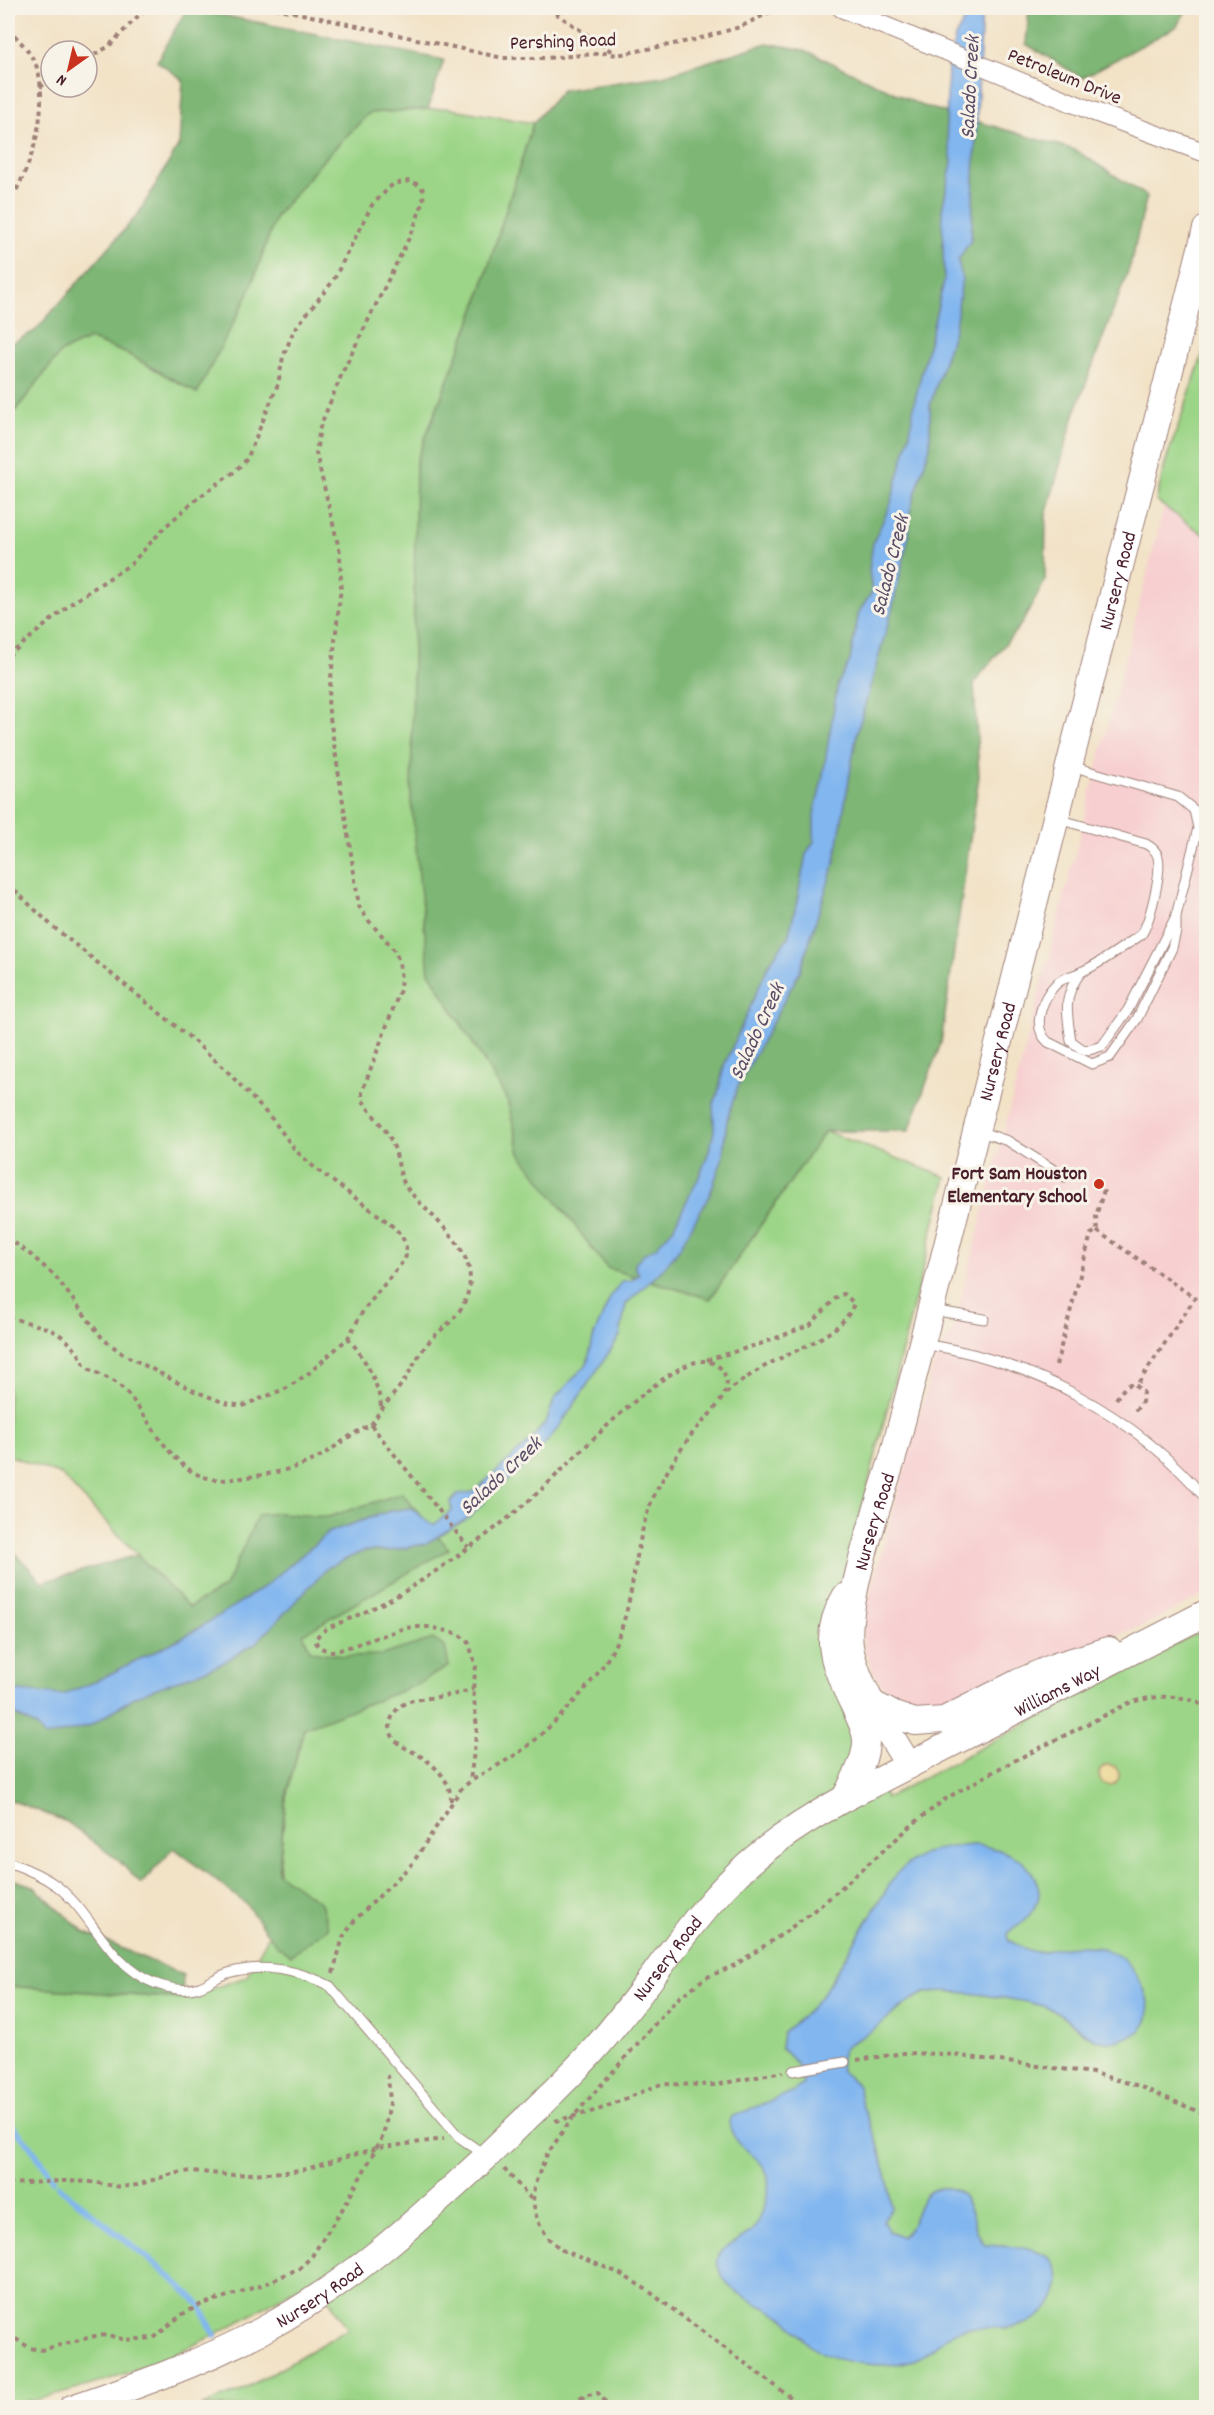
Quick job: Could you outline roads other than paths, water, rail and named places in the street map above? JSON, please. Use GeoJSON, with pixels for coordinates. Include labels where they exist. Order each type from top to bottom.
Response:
{"type":"FeatureCollection","features":[{"type":"Feature","properties":{"kind":"street","name":"Petroleum Drive"},"geometry":{"type":"LineString","coordinates":[[841,8],[1092,111],[1206,153]]}},
{"type":"Feature","properties":{"kind":"street","name":"Nursery Road"},"geometry":{"type":"LineString","coordinates":[[72,2408],[173,2373],[259,2332],[340,2284],[418,2221],[524,2121],[593,2051],[721,1891],[748,1863],[795,1827],[845,1798],[909,1766],[859,1677],[851,1651],[849,1633],[859,1572],[893,1457],[1206,229]]}},
{"type":"Feature","properties":{"kind":"street"},"geometry":{"type":"LineString","coordinates":[[845,1798],[860,1764],[866,1745],[866,1736],[836,1664],[831,1646],[831,1630],[841,1603],[859,1572]]}},
{"type":"Feature","properties":{"kind":"street","name":"Williams Way"},"geometry":{"type":"LineString","coordinates":[[909,1766],[1206,1613]]}},
{"type":"Feature","properties":{"kind":"street"},"geometry":{"type":"LineString","coordinates":[[875,1705],[915,1722],[944,1720],[1056,1666],[1108,1650],[1153,1640]]}},
{"type":"Feature","properties":{"kind":"lane"},"geometry":{"type":"LineString","coordinates":[[1069,765],[1178,797],[1194,810],[1198,828],[1176,916],[1128,1010],[1108,1040],[1102,1046],[1089,1050],[1082,1049],[1071,1041],[1066,1008],[1068,994],[1081,972]]}},
{"type":"Feature","properties":{"kind":"lane"},"geometry":{"type":"LineString","coordinates":[[1056,818],[1146,844],[1152,848],[1159,860],[1146,927],[1141,934],[1081,972],[1058,982],[1046,996],[1039,1020],[1039,1030],[1048,1042],[1092,1064],[1110,1057],[1137,1019],[1172,948],[1176,931],[1176,916]]}},
{"type":"Feature","properties":{"kind":"lane"},"geometry":{"type":"LineString","coordinates":[[975,1131],[1008,1141],[1065,1177]]}},
{"type":"Feature","properties":{"kind":"lane"},"geometry":{"type":"LineString","coordinates":[[929,1310],[984,1319]]}},
{"type":"Feature","properties":{"kind":"lane"},"geometry":{"type":"LineString","coordinates":[[921,1343],[952,1348],[1009,1364],[1076,1394],[1137,1433],[1170,1462],[1206,1499]]}},
{"type":"Feature","properties":{"kind":"lane"},"geometry":{"type":"LineString","coordinates":[[8,1862],[30,1870],[57,1886],[72,1900],[109,1949],[152,1982],[184,1989],[198,1987],[226,1974],[249,1969],[280,1969],[310,1976],[330,1986],[459,2137],[487,2156]]}},
{"type":"Feature","properties":{"kind":"lane"},"geometry":{"type":"LineString","coordinates":[[793,2071],[845,2062]]}},
{"type":"Feature","properties":{"kind":"water","name":"Salado Creek"},"geometry":{"type":"Polygon","coordinates":[[[968,8],[982,8],[971,240],[958,260],[962,280],[955,327],[930,405],[930,446],[910,511],[909,535],[892,610],[857,733],[835,861],[800,971],[737,1088],[727,1120],[722,1160],[710,1194],[679,1249],[661,1271],[626,1304],[620,1336],[561,1424],[533,1459],[489,1496],[470,1517],[425,1544],[389,1551],[364,1551],[328,1567],[257,1642],[221,1664],[136,1696],[90,1726],[45,1737],[36,1726],[8,1711],[8,1690],[62,1695],[94,1682],[191,1633],[264,1587],[329,1532],[390,1511],[411,1508],[431,1524],[435,1524],[452,1510],[450,1502],[459,1494],[473,1492],[527,1444],[546,1422],[555,1398],[587,1364],[594,1335],[611,1296],[622,1281],[632,1280],[639,1273],[635,1269],[635,1264],[643,1254],[656,1247],[672,1230],[699,1177],[710,1149],[714,1130],[713,1105],[724,1066],[769,964],[788,937],[806,854],[814,841],[814,815],[838,683],[850,661],[859,612],[872,592],[869,570],[873,543],[891,503],[910,433],[914,404],[944,281],[942,210],[952,162],[946,127],[948,67],[955,37],[969,12],[968,8]]]}},
{"type":"Feature","properties":{"kind":"water"},"geometry":{"type":"Polygon","coordinates":[[[977,1845],[1005,1852],[1021,1861],[1033,1874],[1038,1886],[1039,1896],[1036,1905],[1023,1922],[1007,1934],[1008,1940],[1037,1952],[1083,1946],[1113,1953],[1133,1970],[1139,1979],[1147,1998],[1148,2017],[1145,2025],[1137,2033],[1120,2040],[1103,2042],[1088,2035],[1061,2014],[1045,2007],[990,1996],[951,1992],[925,1993],[911,2000],[844,2049],[841,2071],[858,2086],[862,2105],[878,2144],[889,2187],[891,2208],[883,2221],[889,2232],[901,2237],[908,2231],[928,2192],[937,2189],[953,2189],[964,2198],[984,2244],[1022,2247],[1040,2252],[1055,2265],[1059,2280],[1050,2305],[1042,2314],[1027,2323],[1007,2328],[976,2328],[956,2331],[927,2353],[902,2363],[874,2365],[845,2360],[819,2351],[784,2318],[733,2289],[721,2274],[718,2257],[722,2251],[755,2226],[761,2216],[769,2185],[767,2173],[762,2164],[738,2142],[732,2133],[729,2121],[733,2116],[792,2092],[803,2084],[797,2064],[781,2048],[783,2033],[822,1995],[896,1874],[914,1859],[933,1851],[977,1845]]]}},
{"type":"Feature","properties":{"kind":"waterway"},"geometry":{"type":"LineString","coordinates":[[8,2121],[33,2149],[53,2180]]}},
{"type":"Feature","properties":{"kind":"waterway"},"geometry":{"type":"LineString","coordinates":[[58,2186],[172,2278],[200,2305],[215,2336]]}},
{"type":"Feature","properties":{"kind":"place","name":"Fort Sam Houston Elementary School"},"geometry":{"type":"Point","coordinates":[1099,1184]}}]}
